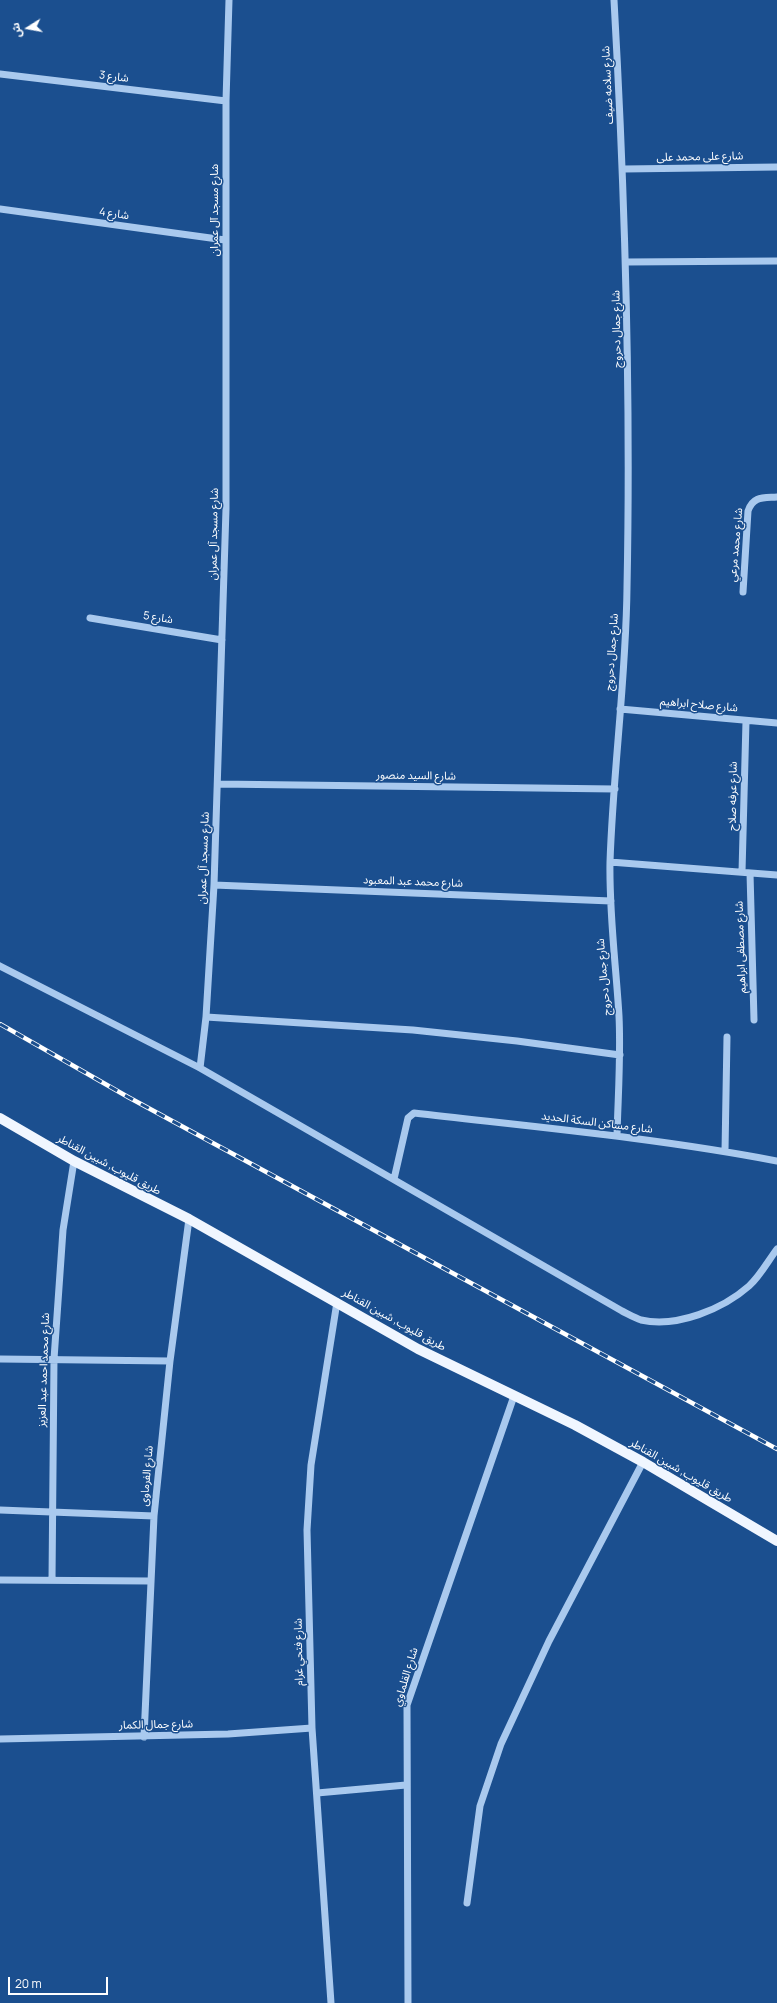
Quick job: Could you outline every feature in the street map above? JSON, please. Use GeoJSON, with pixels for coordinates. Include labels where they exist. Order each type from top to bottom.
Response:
{"type":"FeatureCollection","features":[{"type":"Feature","properties":{"kind":"main road","name":"طريق قليوب, شبين القناطر"},"geometry":{"type":"LineString","coordinates":[[0,1118],[74,1161],[189,1219],[418,1349],[574,1425],[643,1462],[777,1541]]}},
{"type":"Feature","properties":{"kind":"street","name":"شارع مسجد آل عمران"},"geometry":{"type":"LineString","coordinates":[[200,1068],[206,1017],[214,885],[226,508],[225,240],[228,0]]}},
{"type":"Feature","properties":{"kind":"street","name":"شارع سلامه ضيف"},"geometry":{"type":"LineString","coordinates":[[614,0],[624,169]]}},
{"type":"Feature","properties":{"kind":"street","name":"شارع 3"},"geometry":{"type":"LineString","coordinates":[[0,74],[226,101]]}},
{"type":"Feature","properties":{"kind":"street","name":"شارع على محمد على"},"geometry":{"type":"LineString","coordinates":[[624,169],[777,166]]}},
{"type":"Feature","properties":{"kind":"street","name":"شارع جمال دحروج"},"geometry":{"type":"LineString","coordinates":[[617,1136],[620,1055],[610,901],[610,862],[627,592],[629,462],[624,169]]}},
{"type":"Feature","properties":{"kind":"street","name":"شارع 4"},"geometry":{"type":"LineString","coordinates":[[0,209],[225,240]]}},
{"type":"Feature","properties":{"kind":"street"},"geometry":{"type":"LineString","coordinates":[[626,262],[777,261]]}},
{"type":"Feature","properties":{"kind":"street","name":"شارع محمد مرعي"},"geometry":{"type":"LineString","coordinates":[[743,592],[748,511],[750,503],[762,498],[777,498]]}},
{"type":"Feature","properties":{"kind":"street","name":"شارع 5"},"geometry":{"type":"LineString","coordinates":[[90,618],[222,640]]}},
{"type":"Feature","properties":{"kind":"street","name":"شارع صلاح ابراهيم"},"geometry":{"type":"LineString","coordinates":[[620,709],[777,723]]}},
{"type":"Feature","properties":{"kind":"street","name":"شارع عرفه صلاح"},"geometry":{"type":"LineString","coordinates":[[746,721],[746,873]]}},
{"type":"Feature","properties":{"kind":"street","name":"شارع السيد منصور"},"geometry":{"type":"LineString","coordinates":[[218,784],[615,789]]}},
{"type":"Feature","properties":{"kind":"street"},"geometry":{"type":"LineString","coordinates":[[610,862],[777,876]]}},
{"type":"Feature","properties":{"kind":"street","name":"شارع مصطفى ابراهيم"},"geometry":{"type":"LineString","coordinates":[[746,873],[754,1020]]}},
{"type":"Feature","properties":{"kind":"street","name":"شارع محمد عبد المعبود"},"geometry":{"type":"LineString","coordinates":[[214,885],[610,901]]}},
{"type":"Feature","properties":{"kind":"street"},"geometry":{"type":"LineString","coordinates":[[0,966],[200,1068],[622,1311],[641,1320],[662,1321],[686,1318],[709,1310],[731,1299],[750,1285],[777,1249]]}},
{"type":"Feature","properties":{"kind":"street"},"geometry":{"type":"LineString","coordinates":[[206,1017],[414,1030],[517,1041],[620,1055]]}},
{"type":"Feature","properties":{"kind":"street"},"geometry":{"type":"LineString","coordinates":[[725,1151],[727,1037]]}},
{"type":"Feature","properties":{"kind":"street","name":"شارع مساكن السكة الحديد"},"geometry":{"type":"LineString","coordinates":[[394,1179],[408,1118],[414,1113],[617,1136],[725,1151],[777,1161]]}},
{"type":"Feature","properties":{"kind":"street","name":"شارع محمد احمد عبد العزيز"},"geometry":{"type":"LineString","coordinates":[[52,1580],[54,1359],[63,1230],[74,1161]]}},
{"type":"Feature","properties":{"kind":"street","name":"شارع الفرماوى"},"geometry":{"type":"LineString","coordinates":[[144,1737],[154,1516],[170,1361],[189,1219]]}},
{"type":"Feature","properties":{"kind":"street","name":"شارع فتحي غرام"},"geometry":{"type":"LineString","coordinates":[[331,2003],[312,1728],[307,1530],[311,1465],[337,1302]]}},
{"type":"Feature","properties":{"kind":"street"},"geometry":{"type":"LineString","coordinates":[[0,1359],[170,1361]]}},
{"type":"Feature","properties":{"kind":"street","name":"شارع القلماوي"},"geometry":{"type":"LineString","coordinates":[[408,2003],[406,1785],[407,1705],[514,1396]]}},
{"type":"Feature","properties":{"kind":"street"},"geometry":{"type":"LineString","coordinates":[[467,1903],[480,1806],[501,1744],[549,1641],[643,1462]]}},
{"type":"Feature","properties":{"kind":"street"},"geometry":{"type":"LineString","coordinates":[[0,1510],[154,1516]]}},
{"type":"Feature","properties":{"kind":"street"},"geometry":{"type":"LineString","coordinates":[[0,1580],[150,1581]]}},
{"type":"Feature","properties":{"kind":"street","name":"شارع جمال الكمار"},"geometry":{"type":"LineString","coordinates":[[0,1739],[144,1737],[228,1734],[312,1728]]}},
{"type":"Feature","properties":{"kind":"street"},"geometry":{"type":"LineString","coordinates":[[316,1793],[406,1785]]}},
{"type":"Feature","properties":{"kind":"railway"},"geometry":{"type":"LineString","coordinates":[[0,1024],[128,1097],[777,1449]]}}]}
